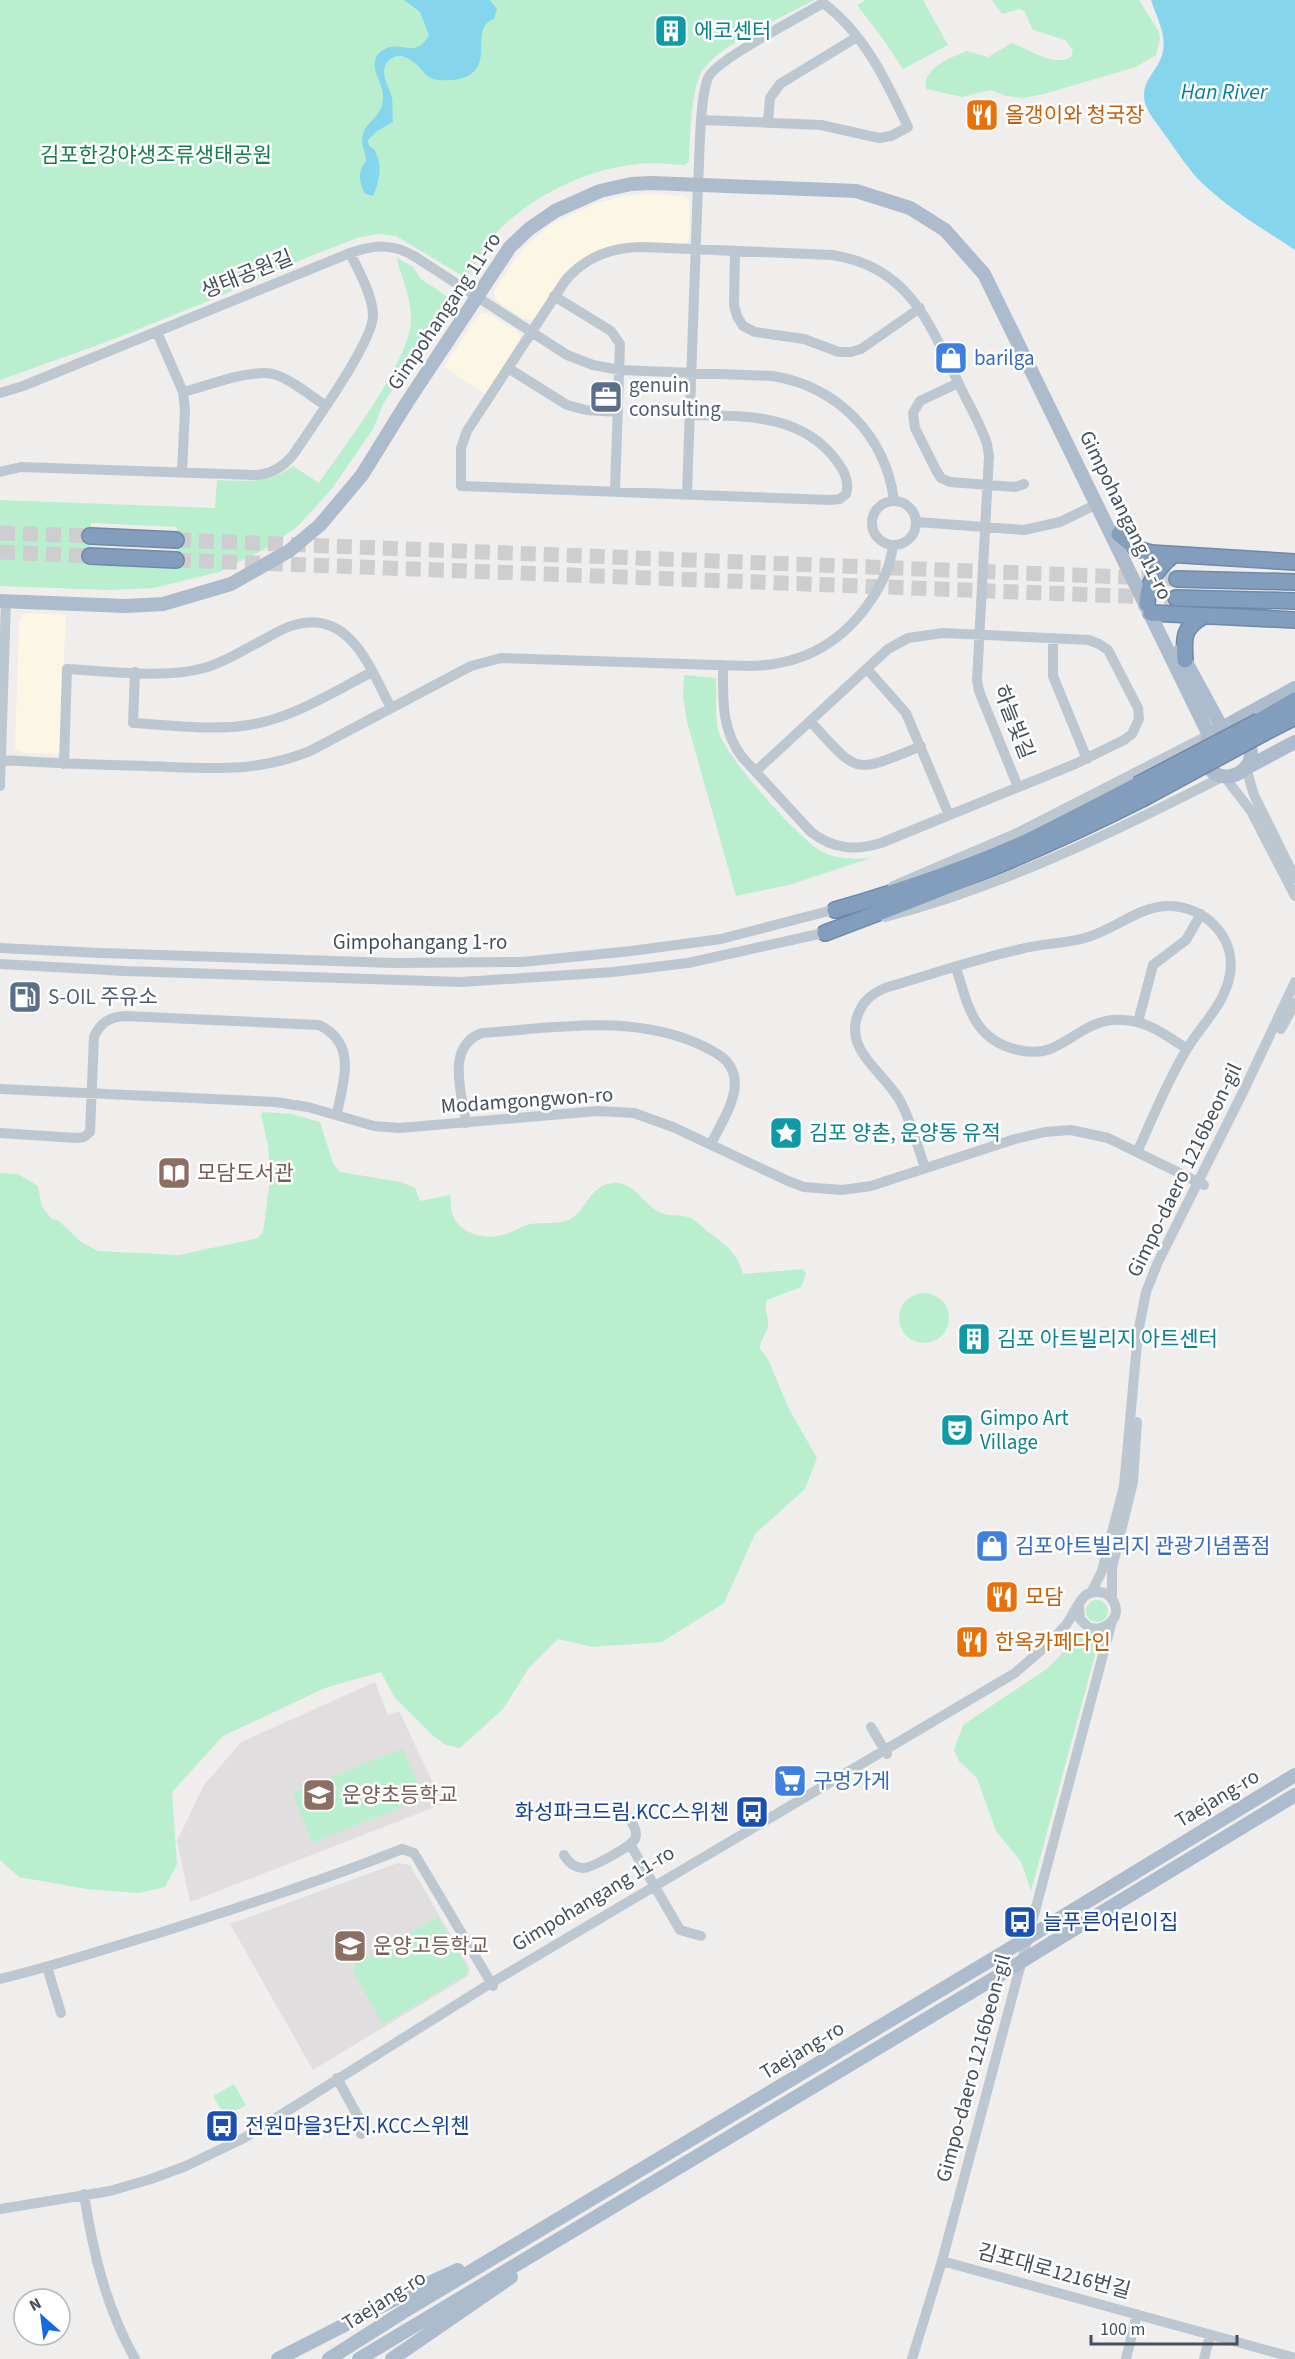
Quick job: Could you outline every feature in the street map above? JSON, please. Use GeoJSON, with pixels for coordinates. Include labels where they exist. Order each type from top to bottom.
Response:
{"type":"FeatureCollection","features":[{"type":"Feature","properties":{"kind":"highway"},"geometry":{"type":"LineString","coordinates":[[1119,534],[1137,549],[1151,553],[1172,556],[1295,561]]}},
{"type":"Feature","properties":{"kind":"highway"},"geometry":{"type":"LineString","coordinates":[[90,536],[176,540]]}},
{"type":"Feature","properties":{"kind":"highway"},"geometry":{"type":"LineString","coordinates":[[90,556],[176,560]]}},
{"type":"Feature","properties":{"kind":"highway"},"geometry":{"type":"LineString","coordinates":[[1172,556],[1159,567],[1151,605],[1202,617],[1295,620]]}},
{"type":"Feature","properties":{"kind":"highway"},"geometry":{"type":"LineString","coordinates":[[1177,579],[1295,582]]}},
{"type":"Feature","properties":{"kind":"highway"},"geometry":{"type":"LineString","coordinates":[[1176,598],[1295,601]]}},
{"type":"Feature","properties":{"kind":"highway"},"geometry":{"type":"LineString","coordinates":[[1185,660],[1184,641],[1187,629],[1191,623],[1202,617]]}},
{"type":"Feature","properties":{"kind":"highway"},"geometry":{"type":"LineString","coordinates":[[825,933],[940,891],[1074,834],[1140,792],[1261,727],[1295,700]]}},
{"type":"Feature","properties":{"kind":"highway"},"geometry":{"type":"LineString","coordinates":[[1261,727],[1295,717]]}},
{"type":"Feature","properties":{"kind":"highway"},"geometry":{"type":"LineString","coordinates":[[835,910],[934,879],[1140,792]]}},
{"type":"Feature","properties":{"kind":"main road","name":"Gimpohangang 11-ro"},"geometry":{"type":"LineString","coordinates":[[2,601],[126,606],[163,604],[231,584],[275,560],[320,525],[350,492],[476,297],[518,238],[542,219],[572,202],[600,191],[631,184],[698,184],[856,191],[910,208],[945,230],[984,274],[1119,534],[1151,605],[1185,660],[1215,731]]}},
{"type":"Feature","properties":{"kind":"main road","name":"Gimpohangang 11-ro"},"geometry":{"type":"LineString","coordinates":[[1005,314],[1097,504],[1215,731]]}},
{"type":"Feature","properties":{"kind":"main road"},"geometry":{"type":"LineString","coordinates":[[1295,688],[1215,731],[1205,749],[1207,764],[1212,770],[1224,776],[1233,776],[1295,742]]}},
{"type":"Feature","properties":{"kind":"main road"},"geometry":{"type":"LineString","coordinates":[[1215,731],[1234,730],[1246,739],[1251,753],[1246,768]]}},
{"type":"Feature","properties":{"kind":"main road","name":"Taejang-ro"},"geometry":{"type":"LineString","coordinates":[[329,2359],[403,2312],[1295,1775]]}},
{"type":"Feature","properties":{"kind":"main road","name":"Taejang-ro"},"geometry":{"type":"LineString","coordinates":[[358,2359],[412,2325],[558,2241],[629,2195],[998,1976],[1295,1795]]}},
{"type":"Feature","properties":{"kind":"main road"},"geometry":{"type":"LineString","coordinates":[[278,2359],[405,2294],[525,2239]]}},
{"type":"Feature","properties":{"kind":"main road"},"geometry":{"type":"LineString","coordinates":[[392,2359],[493,2290],[558,2241]]}},
{"type":"Feature","properties":{"kind":"street"},"geometry":{"type":"LineString","coordinates":[[687,493],[698,184],[703,120],[709,77],[716,68],[823,3],[834,11],[857,37],[880,71],[908,127],[891,136],[879,138],[821,125],[703,120]]}},
{"type":"Feature","properties":{"kind":"street"},"geometry":{"type":"LineString","coordinates":[[768,122],[770,98],[780,84],[857,37]]}},
{"type":"Feature","properties":{"kind":"street","name":"생태공원길"},"geometry":{"type":"LineString","coordinates":[[0,393],[23,386],[350,254],[376,246],[399,249],[567,355],[584,363],[620,370],[773,376],[808,385],[825,394],[853,415],[875,443],[890,475],[894,500]]}},
{"type":"Feature","properties":{"kind":"street","name":"하늘빛길"},"geometry":{"type":"LineString","coordinates":[[615,491],[461,486],[461,448],[464,437],[554,296],[576,269],[600,255],[633,247],[832,255],[870,265],[891,278],[920,308],[934,332],[987,444],[977,680],[979,691],[1018,787]]}},
{"type":"Feature","properties":{"kind":"street"},"geometry":{"type":"LineString","coordinates":[[735,251],[735,310],[743,326],[755,332],[795,337],[833,351],[851,352],[861,349],[920,308]]}},
{"type":"Feature","properties":{"kind":"street"},"geometry":{"type":"LineString","coordinates":[[2,467],[254,475],[276,470],[293,455],[369,336],[373,322],[373,309],[369,294],[350,254]]}},
{"type":"Feature","properties":{"kind":"street"},"geometry":{"type":"LineString","coordinates":[[554,296],[615,335],[621,348],[615,491],[836,500],[846,494],[848,487],[845,474],[831,453],[795,427],[760,418],[690,415]]}},
{"type":"Feature","properties":{"kind":"street"},"geometry":{"type":"LineString","coordinates":[[158,332],[183,392],[185,410],[182,472]]}},
{"type":"Feature","properties":{"kind":"street"},"geometry":{"type":"LineString","coordinates":[[508,368],[567,405],[586,410],[618,412]]}},
{"type":"Feature","properties":{"kind":"street"},"geometry":{"type":"LineString","coordinates":[[183,392],[249,375],[266,373],[279,376],[325,405]]}},
{"type":"Feature","properties":{"kind":"street"},"geometry":{"type":"LineString","coordinates":[[958,383],[920,401],[913,413],[914,423],[941,478],[955,483],[1015,487],[1024,484]]}},
{"type":"Feature","properties":{"kind":"street"},"geometry":{"type":"LineString","coordinates":[[894,500],[910,507],[915,513],[917,522],[913,535],[908,541],[893,545],[886,544],[876,536],[872,523],[873,516],[882,505],[894,500]]}},
{"type":"Feature","properties":{"kind":"street"},"geometry":{"type":"LineString","coordinates":[[917,522],[1024,530],[1043,527],[1097,504]]}},
{"type":"Feature","properties":{"kind":"street"},"geometry":{"type":"LineString","coordinates":[[1,760],[222,770],[250,768],[310,751],[471,666],[501,658],[775,665],[807,656],[827,646],[845,631],[863,612],[887,573],[893,545]]}},
{"type":"Feature","properties":{"kind":"street"},"geometry":{"type":"LineString","coordinates":[[0,786],[2,601]]}},
{"type":"Feature","properties":{"kind":"street"},"geometry":{"type":"LineString","coordinates":[[64,764],[67,669],[174,673],[208,668],[287,627],[312,622],[335,628],[351,638],[362,651],[391,708]]}},
{"type":"Feature","properties":{"kind":"street","name":"하늘빛길"},"geometry":{"type":"LineString","coordinates":[[723,665],[723,711],[734,745],[756,771],[811,832],[839,848],[865,848],[1087,759],[1132,734],[1139,719],[1138,708],[1108,650],[1089,640],[943,633],[908,638],[888,649],[756,771]]}},
{"type":"Feature","properties":{"kind":"street"},"geometry":{"type":"LineString","coordinates":[[1053,638],[1053,676],[1087,759]]}},
{"type":"Feature","properties":{"kind":"street"},"geometry":{"type":"LineString","coordinates":[[867,669],[906,713],[949,815]]}},
{"type":"Feature","properties":{"kind":"street"},"geometry":{"type":"LineString","coordinates":[[135,672],[133,723],[216,727],[248,726],[276,718],[372,672]]}},
{"type":"Feature","properties":{"kind":"street"},"geometry":{"type":"LineString","coordinates":[[810,721],[848,762],[858,765],[878,764],[921,746]]}},
{"type":"Feature","properties":{"kind":"street","name":"Gimpohangang 1-ro"},"geometry":{"type":"LineString","coordinates":[[0,948],[381,963],[522,962],[688,945],[755,931],[835,910],[1017,833],[1215,731]]}},
{"type":"Feature","properties":{"kind":"street"},"geometry":{"type":"LineString","coordinates":[[1246,768],[1254,795],[1295,878]]}},
{"type":"Feature","properties":{"kind":"street"},"geometry":{"type":"LineString","coordinates":[[1224,776],[1251,811],[1295,896]]}},
{"type":"Feature","properties":{"kind":"street","name":"Gimpohangang 1-ro"},"geometry":{"type":"LineString","coordinates":[[0,964],[170,973],[461,982],[579,975],[688,963],[825,933],[939,903],[997,882],[1134,822],[1224,776]]}},
{"type":"Feature","properties":{"kind":"street"},"geometry":{"type":"LineString","coordinates":[[925,1168],[900,1102],[883,1075],[860,1050],[856,1036],[856,1022],[863,1004],[876,992],[1022,948],[1090,937],[1160,906],[1186,908],[1202,914],[1223,937],[1230,958],[1227,988],[1187,1049],[1137,1152]]}},
{"type":"Feature","properties":{"kind":"street"},"geometry":{"type":"LineString","coordinates":[[1137,1022],[1153,965],[1186,940],[1202,914]]}},
{"type":"Feature","properties":{"kind":"street"},"geometry":{"type":"LineString","coordinates":[[956,968],[976,1023],[988,1037],[1006,1047],[1023,1051],[1047,1050],[1102,1022],[1114,1020],[1137,1022],[1156,1028],[1187,1049]]}},
{"type":"Feature","properties":{"kind":"street","name":"Gimpo-daero 1216beon-gil"},"geometry":{"type":"LineString","coordinates":[[1112,1599],[1112,1568],[1133,1482],[1148,1312],[1162,1269],[1295,982]]}},
{"type":"Feature","properties":{"kind":"street","name":"Gimpo-daero 1216beon-gil"},"geometry":{"type":"LineString","coordinates":[[1090,1593],[1102,1571],[1124,1486],[1138,1332],[1146,1292],[1158,1262],[1295,1003]]}},
{"type":"Feature","properties":{"kind":"street"},"geometry":{"type":"LineString","coordinates":[[0,1133],[84,1137],[90,1132],[94,1037],[98,1028],[105,1021],[115,1017],[319,1025],[329,1030],[343,1048],[345,1059],[337,1114]]}},
{"type":"Feature","properties":{"kind":"street"},"geometry":{"type":"LineString","coordinates":[[466,1123],[458,1060],[464,1044],[472,1037],[482,1033],[599,1025],[635,1026],[694,1042],[726,1059],[734,1077],[735,1089],[711,1144]]}},
{"type":"Feature","properties":{"kind":"street","name":"Modamgongwon-ro"},"geometry":{"type":"LineString","coordinates":[[0,1089],[275,1102],[308,1107],[383,1128],[598,1111],[620,1112],[648,1117],[788,1181],[820,1189],[842,1190],[871,1186],[1015,1139],[1059,1130],[1097,1134],[1201,1183]]}},
{"type":"Feature","properties":{"kind":"street"},"geometry":{"type":"LineString","coordinates":[[1090,1593],[1102,1593],[1112,1599],[1116,1610],[1112,1621],[1102,1629],[1095,1629],[1084,1624],[1078,1613],[1081,1600],[1090,1593]]}},
{"type":"Feature","properties":{"kind":"street","name":"Gimpohangang 11-ro"},"geometry":{"type":"LineString","coordinates":[[886,1752],[1015,1673],[1065,1626],[1079,1606]]}},
{"type":"Feature","properties":{"kind":"street","name":"Gimpo-daero 1216beon-gil"},"geometry":{"type":"LineString","coordinates":[[912,2359],[942,2261],[1112,1621]]}},
{"type":"Feature","properties":{"kind":"street","name":"Gimpohangang 11-ro"},"geometry":{"type":"LineString","coordinates":[[0,2211],[150,2184],[187,2170],[246,2141],[338,2080],[492,1984],[1017,1676],[1068,1632],[1084,1624]]}},
{"type":"Feature","properties":{"kind":"street"},"geometry":{"type":"LineString","coordinates":[[1095,1629],[1105,1647]]}},
{"type":"Feature","properties":{"kind":"street"},"geometry":{"type":"LineString","coordinates":[[871,1727],[886,1752]]}},
{"type":"Feature","properties":{"kind":"street"},"geometry":{"type":"LineString","coordinates":[[564,1855],[574,1866],[590,1868],[630,1844],[635,1838],[636,1831],[625,1813]]}},
{"type":"Feature","properties":{"kind":"street"},"geometry":{"type":"LineString","coordinates":[[630,1844],[680,1930],[701,1936]]}},
{"type":"Feature","properties":{"kind":"street"},"geometry":{"type":"LineString","coordinates":[[0,1979],[47,1967],[292,1890],[402,1849],[414,1853],[492,1984]]}},
{"type":"Feature","properties":{"kind":"street"},"geometry":{"type":"LineString","coordinates":[[47,1967],[61,2013]]}},
{"type":"Feature","properties":{"kind":"street"},"geometry":{"type":"LineString","coordinates":[[338,2080],[361,2122],[360,2134]]}},
{"type":"Feature","properties":{"kind":"street"},"geometry":{"type":"LineString","coordinates":[[85,2196],[100,2275],[117,2323],[135,2359]]}},
{"type":"Feature","properties":{"kind":"street","name":"김포대로1216번길"},"geometry":{"type":"LineString","coordinates":[[942,2261],[1295,2358]]}},
{"type":"Feature","properties":{"kind":"street"},"geometry":{"type":"LineString","coordinates":[[1126,2359],[1137,2314]]}},
{"type":"Feature","properties":{"kind":"street"},"geometry":{"type":"LineString","coordinates":[[1204,2359],[1210,2336]]}},
{"type":"Feature","properties":{"kind":"shaded area"},"geometry":{"type":"Polygon","coordinates":[[[650,194],[684,196],[690,201],[687,243],[580,260],[563,275],[535,317],[530,320],[522,318],[496,300],[494,291],[513,262],[526,246],[551,224],[595,204],[622,196],[650,194]]]}},
{"type":"Feature","properties":{"kind":"shaded area"},"geometry":{"type":"Polygon","coordinates":[[[487,313],[514,329],[520,339],[486,395],[444,367],[473,322],[481,314],[487,313]]]}},
{"type":"Feature","properties":{"kind":"shaded area"},"geometry":{"type":"Polygon","coordinates":[[[22,614],[66,615],[60,750],[57,754],[23,753],[15,748],[19,623],[22,614]]]}},
{"type":"Feature","properties":{"kind":"shaded area","name":"운양초등학교"},"geometry":{"type":"Polygon","coordinates":[[[375,1682],[388,1715],[399,1711],[443,1804],[190,1902],[177,1841],[204,1785],[241,1742],[375,1682]]]}},
{"type":"Feature","properties":{"kind":"shaded area","name":"운양고등학교"},"geometry":{"type":"Polygon","coordinates":[[[398,1863],[410,1865],[470,1968],[468,1976],[313,2070],[230,1924],[398,1863]]]}},
{"type":"Feature","properties":{"kind":"green space","name":"김포한강야생조류생태공원"},"geometry":{"type":"Polygon","coordinates":[[[0,0],[814,0],[734,43],[707,64],[700,75],[695,93],[689,162],[684,165],[649,163],[618,167],[579,178],[542,196],[509,220],[495,234],[487,243],[470,273],[461,275],[396,236],[378,234],[357,238],[109,341],[0,380],[0,0]]]}},
{"type":"Feature","properties":{"kind":"green space"},"geometry":{"type":"Polygon","coordinates":[[[866,0],[923,0],[948,45],[903,69],[857,5],[866,0]]]}},
{"type":"Feature","properties":{"kind":"green space"},"geometry":{"type":"Polygon","coordinates":[[[992,0],[1139,0],[1159,32],[1160,39],[1156,55],[1136,67],[1023,98],[1006,96],[990,90],[962,97],[926,89],[928,75],[933,70],[967,51],[988,57],[1012,43],[1049,59],[1064,60],[1071,57],[1073,50],[1065,40],[1033,30],[1024,11],[1020,9],[1002,14],[992,0]]]}},
{"type":"Feature","properties":{"kind":"green space"},"geometry":{"type":"Polygon","coordinates":[[[396,257],[413,267],[421,279],[448,297],[451,307],[409,373],[396,385],[383,404],[373,429],[331,490],[297,527],[267,548],[219,572],[154,588],[110,590],[0,586],[0,500],[215,508],[217,480],[266,479],[293,466],[319,483],[374,403],[400,357],[408,337],[411,311],[396,257]],[[91,523],[90,563],[176,568],[177,527],[91,523]]]}},
{"type":"Feature","properties":{"kind":"green space"},"geometry":{"type":"Polygon","coordinates":[[[684,675],[716,678],[717,720],[719,733],[725,745],[749,778],[797,831],[827,854],[846,858],[871,858],[789,885],[736,896],[687,722],[683,695],[684,675]]]}},
{"type":"Feature","properties":{"kind":"green space"},"geometry":{"type":"Polygon","coordinates":[[[263,1112],[291,1114],[320,1122],[333,1163],[340,1172],[401,1182],[415,1188],[420,1201],[450,1195],[451,1211],[455,1220],[465,1230],[479,1236],[506,1234],[531,1224],[557,1223],[567,1220],[577,1213],[599,1188],[619,1183],[631,1188],[661,1213],[688,1217],[695,1221],[729,1249],[737,1259],[743,1274],[803,1269],[806,1274],[801,1287],[767,1300],[768,1325],[760,1349],[768,1359],[789,1409],[817,1458],[805,1489],[755,1534],[724,1603],[662,1642],[592,1647],[558,1639],[529,1668],[503,1709],[460,1748],[446,1745],[432,1735],[395,1698],[381,1672],[325,1688],[223,1736],[172,1792],[177,1864],[165,1887],[138,1893],[87,1889],[19,1877],[0,1860],[0,1173],[18,1174],[38,1186],[42,1207],[52,1219],[59,1221],[81,1242],[98,1251],[179,1255],[258,1238],[263,1232],[270,1179],[268,1146],[261,1114],[263,1112]]]}},
{"type":"Feature","properties":{"kind":"green space"},"geometry":{"type":"Polygon","coordinates":[[[929,1293],[942,1300],[948,1308],[948,1328],[942,1336],[934,1342],[919,1343],[906,1336],[900,1328],[899,1313],[906,1300],[914,1294],[929,1293]]]}},
{"type":"Feature","properties":{"kind":"green space"},"geometry":{"type":"Polygon","coordinates":[[[1097,1600],[1105,1603],[1108,1611],[1105,1619],[1097,1622],[1089,1619],[1086,1611],[1089,1603],[1097,1600]]]}},
{"type":"Feature","properties":{"kind":"green space"},"geometry":{"type":"Polygon","coordinates":[[[1092,1632],[1095,1655],[1031,1891],[1021,1862],[996,1831],[977,1778],[959,1761],[954,1750],[963,1725],[1048,1668],[1081,1634],[1092,1632]]]}},
{"type":"Feature","properties":{"kind":"green space"},"geometry":{"type":"Polygon","coordinates":[[[402,1748],[424,1798],[312,1843],[293,1793],[402,1748]]]}},
{"type":"Feature","properties":{"kind":"green space"},"geometry":{"type":"Polygon","coordinates":[[[438,1917],[468,1969],[466,1975],[383,2024],[353,1972],[355,1964],[438,1917]]]}},
{"type":"Feature","properties":{"kind":"green space"},"geometry":{"type":"Polygon","coordinates":[[[234,2084],[246,2105],[225,2116],[213,2096],[234,2084]]]}},
{"type":"Feature","properties":{"kind":"water"},"geometry":{"type":"Polygon","coordinates":[[[404,0],[490,0],[497,9],[494,19],[483,29],[477,68],[463,78],[434,79],[403,56],[391,58],[386,64],[384,75],[392,98],[393,122],[377,131],[368,140],[369,146],[374,149],[379,161],[379,178],[373,196],[365,194],[360,177],[361,169],[366,161],[363,134],[383,102],[382,88],[375,70],[376,59],[379,53],[391,47],[414,48],[419,46],[429,35],[420,12],[404,0]]]}},
{"type":"Feature","properties":{"kind":"water","name":"Han River"},"geometry":{"type":"Polygon","coordinates":[[[1151,0],[1295,0],[1295,250],[1235,210],[1201,182],[1185,164],[1150,114],[1145,104],[1144,90],[1161,57],[1164,41],[1151,0]]]}},
{"type":"Feature","properties":{"kind":"tunnel"},"geometry":{"type":"LineString","coordinates":[[0,533],[90,536]]}},
{"type":"Feature","properties":{"kind":"tunnel"},"geometry":{"type":"LineString","coordinates":[[176,540],[1177,579]]}},
{"type":"Feature","properties":{"kind":"tunnel"},"geometry":{"type":"LineString","coordinates":[[0,552],[90,556]]}},
{"type":"Feature","properties":{"kind":"tunnel"},"geometry":{"type":"LineString","coordinates":[[176,560],[1176,598]]}},
{"type":"Feature","properties":{"kind":"place","name":"에코센터"},"geometry":{"type":"Point","coordinates":[671,31]}},
{"type":"Feature","properties":{"kind":"place","name":"올갱이와 청국장"},"geometry":{"type":"Point","coordinates":[982,115]}},
{"type":"Feature","properties":{"kind":"place","name":"barilga"},"geometry":{"type":"Point","coordinates":[951,358]}},
{"type":"Feature","properties":{"kind":"place","name":"genuin consulting"},"geometry":{"type":"Point","coordinates":[606,397]}},
{"type":"Feature","properties":{"kind":"place","name":"S-OIL 주유소"},"geometry":{"type":"Point","coordinates":[25,997]}},
{"type":"Feature","properties":{"kind":"place","name":"김포 양촌, 운양동 유적"},"geometry":{"type":"Point","coordinates":[786,1133]}},
{"type":"Feature","properties":{"kind":"place","name":"모담도서관"},"geometry":{"type":"Point","coordinates":[174,1173]}},
{"type":"Feature","properties":{"kind":"place","name":"김포 아트빌리지 아트센터"},"geometry":{"type":"Point","coordinates":[974,1339]}},
{"type":"Feature","properties":{"kind":"place","name":"Gimpo Art Village"},"geometry":{"type":"Point","coordinates":[957,1430]}},
{"type":"Feature","properties":{"kind":"place","name":"김포아트빌리지 관광기념품점"},"geometry":{"type":"Point","coordinates":[992,1546]}},
{"type":"Feature","properties":{"kind":"place","name":"모담"},"geometry":{"type":"Point","coordinates":[1002,1597]}},
{"type":"Feature","properties":{"kind":"place","name":"한옥카페다인"},"geometry":{"type":"Point","coordinates":[972,1642]}},
{"type":"Feature","properties":{"kind":"place","name":"구멍가게"},"geometry":{"type":"Point","coordinates":[790,1781]}},
{"type":"Feature","properties":{"kind":"place","name":"운양초등학교"},"geometry":{"type":"Point","coordinates":[319,1795]}},
{"type":"Feature","properties":{"kind":"place","name":"화성파크드림.KCC스위첸"},"geometry":{"type":"Point","coordinates":[752,1812]}},
{"type":"Feature","properties":{"kind":"place","name":"늘푸른어린이집"},"geometry":{"type":"Point","coordinates":[1020,1922]}},
{"type":"Feature","properties":{"kind":"place","name":"운양고등학교"},"geometry":{"type":"Point","coordinates":[350,1946]}},
{"type":"Feature","properties":{"kind":"place","name":"전원마을3단지.KCC스위첸"},"geometry":{"type":"Point","coordinates":[222,2126]}}]}
